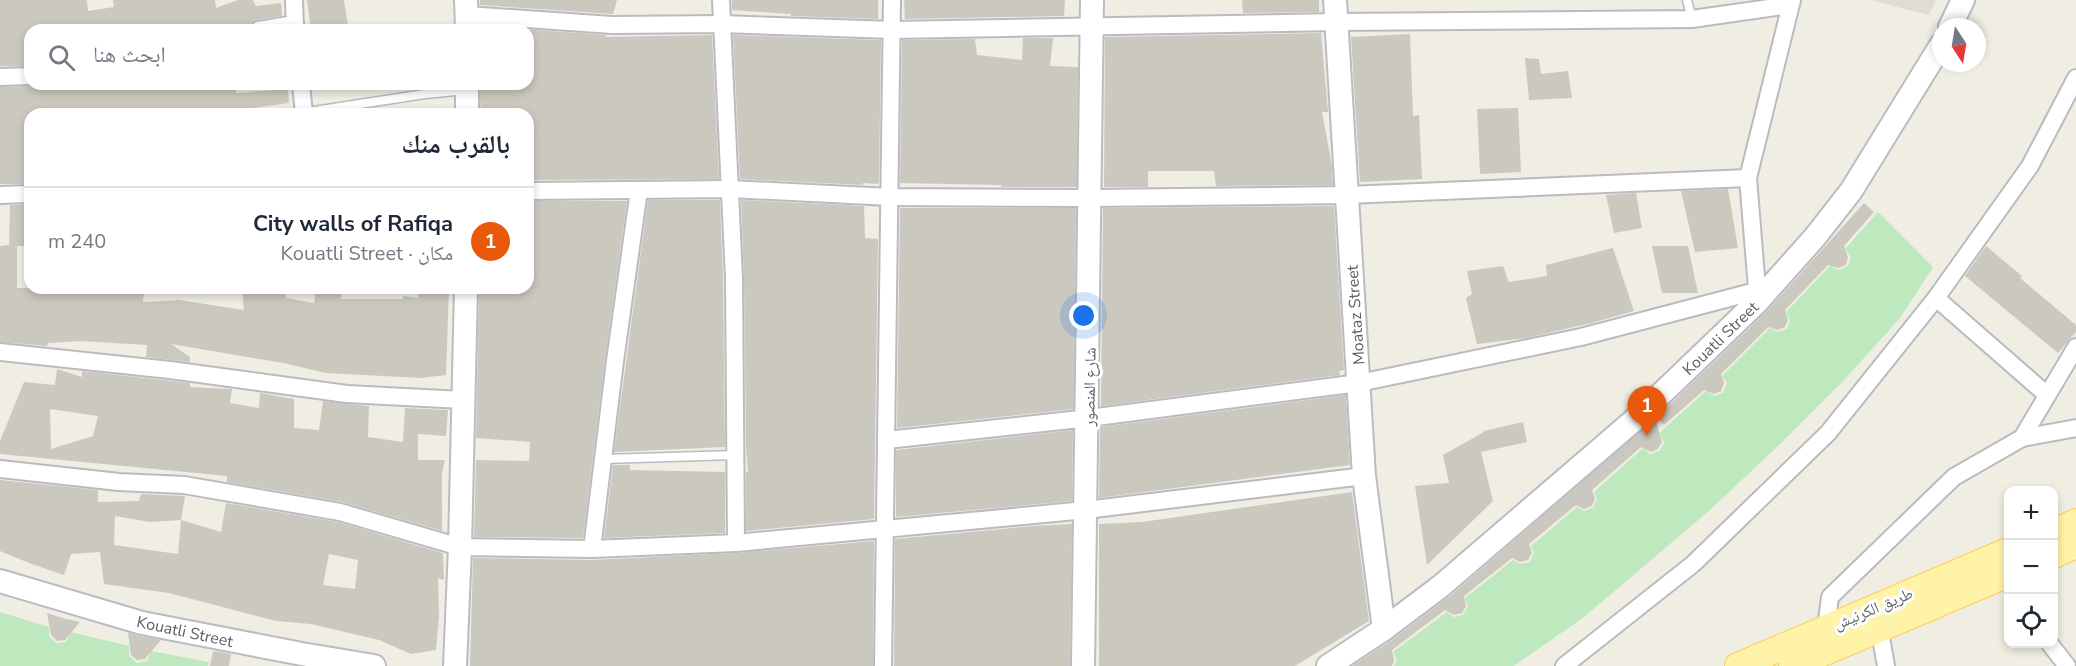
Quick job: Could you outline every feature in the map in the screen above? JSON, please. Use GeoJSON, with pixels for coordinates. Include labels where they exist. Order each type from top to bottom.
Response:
{"type":"FeatureCollection","features":[{"type":"Feature","properties":{"kind":"main road"},"geometry":{"type":"LineString","coordinates":[[2058,530],[2076,522]]}},
{"type":"Feature","properties":{"kind":"main road"},"geometry":{"type":"LineString","coordinates":[[2058,553],[2076,545]]}},
{"type":"Feature","properties":{"kind":"main road","name":"طريق الكرنيش"},"geometry":{"type":"LineString","coordinates":[[1792,666],[1878,618],[2004,553]]}},
{"type":"Feature","properties":{"kind":"main road","name":"طريق الكرنيش"},"geometry":{"type":"LineString","coordinates":[[1738,666],[1826,628],[1878,618],[2004,581]]}},
{"type":"Feature","properties":{"kind":"street"},"geometry":{"type":"LineString","coordinates":[[294,0],[295,24]]}},
{"type":"Feature","properties":{"kind":"street"},"geometry":{"type":"LineString","coordinates":[[722,0],[734,278],[736,543]]}},
{"type":"Feature","properties":{"kind":"street"},"geometry":{"type":"LineString","coordinates":[[883,666],[892,0]]}},
{"type":"Feature","properties":{"kind":"street","name":"شارع المنصور"},"geometry":{"type":"LineString","coordinates":[[1083,666],[1089,418],[1092,0]]}},
{"type":"Feature","properties":{"kind":"street"},"geometry":{"type":"LineString","coordinates":[[1954,18],[1963,0]]}},
{"type":"Feature","properties":{"kind":"street"},"geometry":{"type":"LineString","coordinates":[[467,15],[612,25],[722,24],[892,30],[1092,26],[1336,11],[1692,19],[1791,3],[1748,178],[1757,296],[1581,337],[1359,383],[1089,418],[886,440]]}},
{"type":"Feature","properties":{"kind":"street","name":"Moataz Street"},"geometry":{"type":"LineString","coordinates":[[1336,11],[1364,476],[1384,628]]}},
{"type":"Feature","properties":{"kind":"street","name":"Kouatli Street"},"geometry":{"type":"LineString","coordinates":[[1328,666],[1441,586],[1648,407],[1815,237],[1851,191],[1932,60]]}},
{"type":"Feature","properties":{"kind":"street"},"geometry":{"type":"LineString","coordinates":[[0,77],[24,76]]}},
{"type":"Feature","properties":{"kind":"street"},"geometry":{"type":"LineString","coordinates":[[1564,666],[1693,564],[1828,433],[1936,298],[2030,166],[2076,78]]}},
{"type":"Feature","properties":{"kind":"street"},"geometry":{"type":"LineString","coordinates":[[301,90],[302,108]]}},
{"type":"Feature","properties":{"kind":"street"},"geometry":{"type":"LineString","coordinates":[[467,90],[467,108]]}},
{"type":"Feature","properties":{"kind":"street"},"geometry":{"type":"LineString","coordinates":[[534,191],[730,189],[890,197],[1090,198],[1347,195],[1748,178]]}},
{"type":"Feature","properties":{"kind":"street"},"geometry":{"type":"LineString","coordinates":[[592,549],[639,190]]}},
{"type":"Feature","properties":{"kind":"street"},"geometry":{"type":"LineString","coordinates":[[0,195],[24,194]]}},
{"type":"Feature","properties":{"kind":"street"},"geometry":{"type":"LineString","coordinates":[[454,666],[460,547],[466,294]]}},
{"type":"Feature","properties":{"kind":"street"},"geometry":{"type":"LineString","coordinates":[[1936,298],[2047,396]]}},
{"type":"Feature","properties":{"kind":"street"},"geometry":{"type":"LineString","coordinates":[[2022,438],[2076,347]]}},
{"type":"Feature","properties":{"kind":"street"},"geometry":{"type":"LineString","coordinates":[[0,352],[170,370],[347,393],[463,400]]}},
{"type":"Feature","properties":{"kind":"street"},"geometry":{"type":"LineString","coordinates":[[1826,628],[1830,597],[1954,477],[2022,438],[2076,428]]}},
{"type":"Feature","properties":{"kind":"street"},"geometry":{"type":"LineString","coordinates":[[0,469],[119,482],[184,485],[340,512],[460,547],[592,549],[736,543],[1086,510],[1364,476]]}},
{"type":"Feature","properties":{"kind":"street","name":"Kouatli Street"},"geometry":{"type":"LineString","coordinates":[[0,581],[142,623],[374,666]]}},
{"type":"Feature","properties":{"kind":"street"},"geometry":{"type":"LineString","coordinates":[[1878,618],[1886,666]]}},
{"type":"Feature","properties":{"kind":"street"},"geometry":{"type":"LineString","coordinates":[[2053,648],[2067,666]]}},
{"type":"Feature","properties":{"kind":"lane"},"geometry":{"type":"LineString","coordinates":[[1687,0],[1692,19]]}},
{"type":"Feature","properties":{"kind":"lane"},"geometry":{"type":"LineString","coordinates":[[339,108],[449,90]]}},
{"type":"Feature","properties":{"kind":"lane"},"geometry":{"type":"LineString","coordinates":[[603,459],[735,455]]}},
{"type":"Feature","properties":{"kind":"shaded area"},"geometry":{"type":"Polygon","coordinates":[[[1870,0],[1936,0],[1929,15],[1870,0]]]}},
{"type":"Feature","properties":{"kind":"green space"},"geometry":{"type":"Polygon","coordinates":[[[1878,212],[1933,267],[1900,318],[1845,379],[1710,510],[1584,617],[1514,666],[1394,666],[1397,660],[1393,652],[1447,612],[1454,617],[1463,615],[1468,606],[1465,598],[1513,560],[1520,564],[1530,562],[1534,553],[1531,546],[1577,507],[1584,511],[1593,508],[1597,499],[1594,492],[1643,448],[1650,454],[1660,451],[1664,442],[1659,433],[1706,391],[1714,396],[1723,393],[1727,383],[1722,376],[1770,328],[1777,332],[1787,329],[1790,320],[1786,312],[1830,266],[1838,270],[1848,266],[1851,257],[1845,249],[1878,212]]]}},
{"type":"Feature","properties":{"kind":"green space"},"geometry":{"type":"Polygon","coordinates":[[[0,612],[49,627],[49,636],[56,643],[66,642],[71,632],[129,646],[129,656],[137,663],[147,661],[151,651],[209,662],[208,666],[0,666],[0,612]]]}},
{"type":"Feature","properties":{"kind":"building"},"geometry":{"type":"Polygon","coordinates":[[[0,0],[87,0],[88,11],[114,7],[113,0],[215,0],[216,8],[238,0],[253,0],[256,6],[281,3],[282,16],[257,20],[251,24],[24,24],[24,66],[0,66],[0,0]]]}},
{"type":"Feature","properties":{"kind":"building"},"geometry":{"type":"Polygon","coordinates":[[[307,0],[344,0],[348,24],[310,24],[307,0]]]}},
{"type":"Feature","properties":{"kind":"building"},"geometry":{"type":"Polygon","coordinates":[[[480,0],[617,0],[613,14],[480,5],[480,0]]]}},
{"type":"Feature","properties":{"kind":"building"},"geometry":{"type":"Polygon","coordinates":[[[732,0],[878,0],[878,19],[791,16],[791,14],[732,10],[732,0]]]}},
{"type":"Feature","properties":{"kind":"building"},"geometry":{"type":"Polygon","coordinates":[[[904,0],[1065,0],[1064,16],[905,19],[904,0]]]}},
{"type":"Feature","properties":{"kind":"building"},"geometry":{"type":"Polygon","coordinates":[[[1242,0],[1319,0],[1319,12],[1243,13],[1242,0]]]}},
{"type":"Feature","properties":{"kind":"building"},"geometry":{"type":"Polygon","coordinates":[[[534,30],[606,35],[606,37],[712,35],[719,179],[534,180],[534,108],[481,108],[480,90],[534,90],[534,30]]]}},
{"type":"Feature","properties":{"kind":"building"},"geometry":{"type":"Polygon","coordinates":[[[1321,33],[1328,112],[1322,112],[1332,166],[1333,185],[1216,186],[1214,171],[1148,171],[1148,187],[1104,187],[1105,37],[1321,33]]]}},
{"type":"Feature","properties":{"kind":"building"},"geometry":{"type":"Polygon","coordinates":[[[1410,34],[1413,116],[1419,115],[1422,179],[1360,182],[1351,37],[1410,34]]]}},
{"type":"Feature","properties":{"kind":"building"},"geometry":{"type":"Polygon","coordinates":[[[733,35],[881,40],[879,182],[877,184],[740,179],[733,35]]]}},
{"type":"Feature","properties":{"kind":"building"},"geometry":{"type":"Polygon","coordinates":[[[1023,38],[1053,38],[1050,66],[1078,67],[1077,187],[900,183],[902,40],[975,39],[977,55],[1022,60],[1023,38]]]}},
{"type":"Feature","properties":{"kind":"building"},"geometry":{"type":"Polygon","coordinates":[[[1525,58],[1539,59],[1541,74],[1568,71],[1572,98],[1529,100],[1525,58]]]}},
{"type":"Feature","properties":{"kind":"building"},"geometry":{"type":"Polygon","coordinates":[[[24,86],[24,90],[236,90],[236,93],[288,90],[289,103],[253,108],[24,108],[24,184],[0,184],[0,87],[24,86]]]}},
{"type":"Feature","properties":{"kind":"building"},"geometry":{"type":"Polygon","coordinates":[[[1518,108],[1521,172],[1480,174],[1477,109],[1518,108]]]}},
{"type":"Feature","properties":{"kind":"building"},"geometry":{"type":"Polygon","coordinates":[[[1728,189],[1738,248],[1695,252],[1681,191],[1728,189]]]}},
{"type":"Feature","properties":{"kind":"building"},"geometry":{"type":"Polygon","coordinates":[[[1636,193],[1642,228],[1614,233],[1606,195],[1636,193]]]}},
{"type":"Feature","properties":{"kind":"building"},"geometry":{"type":"Polygon","coordinates":[[[648,200],[720,200],[725,447],[614,452],[648,200]]]}},
{"type":"Feature","properties":{"kind":"building"},"geometry":{"type":"Polygon","coordinates":[[[741,200],[864,206],[865,238],[878,239],[874,519],[746,531],[746,472],[748,472],[741,200]]]}},
{"type":"Feature","properties":{"kind":"building"},"geometry":{"type":"Polygon","coordinates":[[[534,201],[627,201],[583,538],[474,537],[476,460],[529,461],[530,442],[476,438],[479,294],[534,294],[534,201]]]}},
{"type":"Feature","properties":{"kind":"building"},"geometry":{"type":"Polygon","coordinates":[[[1864,203],[1874,212],[1844,246],[1848,257],[1846,265],[1838,268],[1828,265],[1785,310],[1788,320],[1785,327],[1778,330],[1768,327],[1721,374],[1724,383],[1721,391],[1714,394],[1704,390],[1664,425],[1657,417],[1768,310],[1864,203]]]}},
{"type":"Feature","properties":{"kind":"building"},"geometry":{"type":"Polygon","coordinates":[[[10,205],[24,205],[24,246],[17,246],[17,288],[24,288],[24,294],[144,294],[143,302],[179,300],[244,310],[243,294],[285,294],[286,298],[314,303],[315,294],[341,294],[341,299],[403,299],[403,296],[418,298],[418,294],[449,294],[446,375],[421,378],[326,373],[283,363],[171,344],[190,357],[190,362],[146,357],[147,345],[81,341],[48,343],[47,346],[0,342],[0,246],[9,245],[10,205]]]}},
{"type":"Feature","properties":{"kind":"building"},"geometry":{"type":"Polygon","coordinates":[[[1334,206],[1344,370],[1339,371],[1340,375],[1101,406],[1103,208],[1334,206]]]}},
{"type":"Feature","properties":{"kind":"building"},"geometry":{"type":"Polygon","coordinates":[[[900,208],[1076,208],[1074,409],[897,428],[900,208]]]}},
{"type":"Feature","properties":{"kind":"building"},"geometry":{"type":"Polygon","coordinates":[[[1652,246],[1688,246],[1698,293],[1662,293],[1652,246]]]}},
{"type":"Feature","properties":{"kind":"building"},"geometry":{"type":"Polygon","coordinates":[[[1986,246],[2076,325],[2076,332],[2058,353],[1965,276],[1986,246]]]}},
{"type":"Feature","properties":{"kind":"building"},"geometry":{"type":"Polygon","coordinates":[[[1613,248],[1634,311],[1526,338],[1477,344],[1466,298],[1472,294],[1467,271],[1503,266],[1509,282],[1547,276],[1546,265],[1613,248]]]}},
{"type":"Feature","properties":{"kind":"building"},"geometry":{"type":"Polygon","coordinates":[[[57,369],[82,377],[82,371],[190,383],[190,387],[232,389],[230,403],[259,408],[260,393],[294,399],[294,428],[319,430],[323,401],[369,406],[368,437],[403,442],[405,408],[448,410],[446,436],[418,434],[418,460],[445,460],[442,474],[442,531],[342,502],[227,482],[227,476],[0,454],[0,441],[24,382],[55,385],[57,369]],[[50,409],[51,449],[93,436],[98,416],[50,409]]]}},
{"type":"Feature","properties":{"kind":"building"},"geometry":{"type":"Polygon","coordinates":[[[1346,395],[1350,465],[1099,498],[1100,427],[1346,395]]]}},
{"type":"Feature","properties":{"kind":"building"},"geometry":{"type":"Polygon","coordinates":[[[1655,418],[1662,442],[1658,449],[1651,452],[1641,447],[1592,490],[1595,499],[1592,506],[1584,509],[1576,505],[1529,544],[1532,553],[1528,560],[1520,562],[1512,558],[1464,596],[1466,606],[1462,613],[1454,615],[1445,610],[1392,650],[1394,660],[1392,666],[1352,666],[1392,640],[1450,596],[1655,418]]]}},
{"type":"Feature","properties":{"kind":"building"},"geometry":{"type":"Polygon","coordinates":[[[1523,422],[1527,442],[1481,452],[1493,501],[1427,565],[1415,486],[1449,483],[1443,455],[1484,431],[1523,422]]]}},
{"type":"Feature","properties":{"kind":"building"},"geometry":{"type":"Polygon","coordinates":[[[1073,430],[1072,501],[896,517],[896,450],[1073,430]]]}},
{"type":"Feature","properties":{"kind":"building"},"geometry":{"type":"Polygon","coordinates":[[[613,465],[630,465],[630,470],[725,472],[725,533],[604,538],[613,465]]]}},
{"type":"Feature","properties":{"kind":"building"},"geometry":{"type":"Polygon","coordinates":[[[0,480],[98,490],[98,502],[139,501],[141,494],[185,496],[181,520],[221,532],[226,503],[338,522],[443,553],[444,580],[438,578],[439,616],[436,650],[411,654],[379,640],[311,624],[276,621],[169,593],[104,584],[100,552],[71,554],[64,575],[0,551],[0,480]],[[115,516],[114,545],[178,554],[181,520],[150,522],[115,516]],[[329,554],[323,585],[355,589],[358,560],[329,554]]]}},
{"type":"Feature","properties":{"kind":"building"},"geometry":{"type":"Polygon","coordinates":[[[1352,492],[1369,621],[1295,666],[1099,666],[1099,524],[1142,522],[1352,492]]]}},
{"type":"Feature","properties":{"kind":"building"},"geometry":{"type":"Polygon","coordinates":[[[1072,524],[1070,666],[894,666],[895,539],[1072,524]]]}},
{"type":"Feature","properties":{"kind":"building"},"geometry":{"type":"Polygon","coordinates":[[[874,541],[873,666],[470,666],[473,558],[592,560],[736,553],[874,541]]]}},
{"type":"Feature","properties":{"kind":"building"},"geometry":{"type":"Polygon","coordinates":[[[47,613],[80,622],[65,640],[57,641],[51,635],[47,613]]]}},
{"type":"Feature","properties":{"kind":"building"},"geometry":{"type":"Polygon","coordinates":[[[128,633],[161,640],[145,659],[137,660],[131,655],[128,633]]]}},
{"type":"Feature","properties":{"kind":"building"},"geometry":{"type":"Polygon","coordinates":[[[213,651],[231,654],[229,666],[210,666],[213,651]]]}},
{"type":"Feature","properties":{"kind":"place","name":"City walls of Rafiqa"},"geometry":{"type":"Point","coordinates":[1647,436]}}]}
